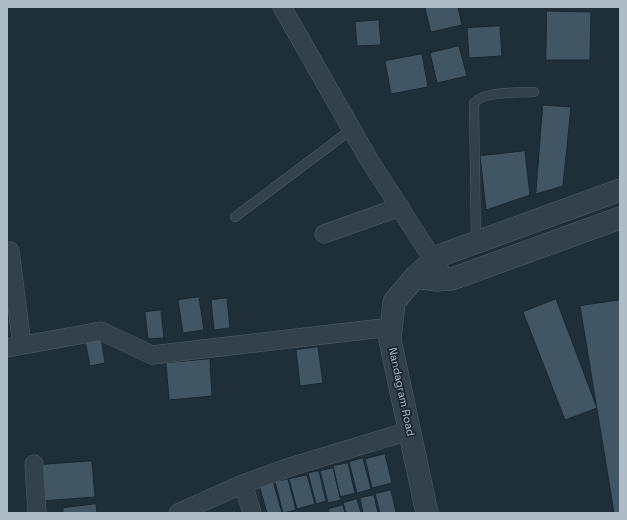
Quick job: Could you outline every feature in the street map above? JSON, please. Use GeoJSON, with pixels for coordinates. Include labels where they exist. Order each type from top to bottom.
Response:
{"type":"FeatureCollection","features":[{"type":"Feature","properties":{"kind":"street"},"geometry":{"type":"LineString","coordinates":[[282,7],[352,129],[445,280]]}},
{"type":"Feature","properties":{"kind":"street","name":"Nandagram Road"},"geometry":{"type":"LineString","coordinates":[[427,513],[390,340],[394,302],[415,277],[434,260],[444,254],[620,190]]}},
{"type":"Feature","properties":{"kind":"street"},"geometry":{"type":"LineString","coordinates":[[324,234],[400,207]]}},
{"type":"Feature","properties":{"kind":"street"},"geometry":{"type":"LineString","coordinates":[[415,277],[445,280],[463,275],[620,218]]}},
{"type":"Feature","properties":{"kind":"street"},"geometry":{"type":"LineString","coordinates":[[10,251],[15,346],[102,331],[152,354],[391,327]]}},
{"type":"Feature","properties":{"kind":"street"},"geometry":{"type":"LineString","coordinates":[[178,513],[243,484],[293,466],[409,431]]}},
{"type":"Feature","properties":{"kind":"street"},"geometry":{"type":"LineString","coordinates":[[34,464],[37,513]]}},
{"type":"Feature","properties":{"kind":"street"},"geometry":{"type":"LineString","coordinates":[[243,484],[252,513]]}},
{"type":"Feature","properties":{"kind":"lane"},"geometry":{"type":"LineString","coordinates":[[476,242],[474,103],[478,98],[487,95],[534,92]]}},
{"type":"Feature","properties":{"kind":"lane"},"geometry":{"type":"LineString","coordinates":[[235,217],[352,129]]}},
{"type":"Feature","properties":{"kind":"building"},"geometry":{"type":"Polygon","coordinates":[[[425,7],[458,7],[462,25],[431,32],[425,7]]]}},
{"type":"Feature","properties":{"kind":"building"},"geometry":{"type":"Polygon","coordinates":[[[547,11],[591,12],[590,60],[546,60],[547,11]]]}},
{"type":"Feature","properties":{"kind":"building"},"geometry":{"type":"Polygon","coordinates":[[[379,20],[381,45],[357,46],[355,22],[379,20]]]}},
{"type":"Feature","properties":{"kind":"building"},"geometry":{"type":"Polygon","coordinates":[[[500,26],[502,56],[469,58],[467,28],[500,26]]]}},
{"type":"Feature","properties":{"kind":"building"},"geometry":{"type":"Polygon","coordinates":[[[459,46],[467,76],[437,83],[430,53],[459,46]]]}},
{"type":"Feature","properties":{"kind":"building"},"geometry":{"type":"Polygon","coordinates":[[[422,54],[428,87],[391,94],[385,61],[422,54]]]}},
{"type":"Feature","properties":{"kind":"building"},"geometry":{"type":"Polygon","coordinates":[[[543,105],[571,107],[563,186],[536,194],[543,105]]]}},
{"type":"Feature","properties":{"kind":"building"},"geometry":{"type":"Polygon","coordinates":[[[525,151],[530,195],[486,210],[480,156],[525,151]]]}},
{"type":"Feature","properties":{"kind":"building"},"geometry":{"type":"Polygon","coordinates":[[[199,297],[204,330],[183,333],[178,300],[199,297]]]}},
{"type":"Feature","properties":{"kind":"building"},"geometry":{"type":"Polygon","coordinates":[[[227,298],[230,328],[214,330],[211,300],[227,298]]]}},
{"type":"Feature","properties":{"kind":"building"},"geometry":{"type":"Polygon","coordinates":[[[556,299],[597,408],[565,420],[523,312],[556,299]]]}},
{"type":"Feature","properties":{"kind":"building"},"geometry":{"type":"Polygon","coordinates":[[[620,300],[620,513],[614,513],[580,306],[620,300]]]}},
{"type":"Feature","properties":{"kind":"building"},"geometry":{"type":"Polygon","coordinates":[[[161,310],[164,338],[148,339],[145,312],[161,310]]]}},
{"type":"Feature","properties":{"kind":"building"},"geometry":{"type":"Polygon","coordinates":[[[101,338],[105,363],[90,366],[85,341],[101,338]]]}},
{"type":"Feature","properties":{"kind":"building"},"geometry":{"type":"Polygon","coordinates":[[[318,347],[323,383],[300,386],[296,350],[318,347]]]}},
{"type":"Feature","properties":{"kind":"building"},"geometry":{"type":"Polygon","coordinates":[[[210,359],[212,396],[169,400],[166,363],[210,359]]]}},
{"type":"Feature","properties":{"kind":"building"},"geometry":{"type":"Polygon","coordinates":[[[385,454],[392,483],[372,488],[365,459],[385,454]]]}},
{"type":"Feature","properties":{"kind":"building"},"geometry":{"type":"Polygon","coordinates":[[[363,458],[371,489],[357,493],[349,462],[363,458]]]}},
{"type":"Feature","properties":{"kind":"building"},"geometry":{"type":"Polygon","coordinates":[[[92,461],[95,497],[41,501],[38,465],[92,461]]]}},
{"type":"Feature","properties":{"kind":"building"},"geometry":{"type":"Polygon","coordinates":[[[348,463],[355,493],[340,497],[333,466],[348,463]]]}},
{"type":"Feature","properties":{"kind":"building"},"geometry":{"type":"Polygon","coordinates":[[[333,468],[341,500],[328,503],[320,471],[333,468]]]}},
{"type":"Feature","properties":{"kind":"building"},"geometry":{"type":"Polygon","coordinates":[[[319,471],[326,501],[316,504],[308,473],[319,471]]]}},
{"type":"Feature","properties":{"kind":"building"},"geometry":{"type":"Polygon","coordinates":[[[307,475],[315,504],[297,509],[289,479],[307,475]]]}},
{"type":"Feature","properties":{"kind":"building"},"geometry":{"type":"Polygon","coordinates":[[[288,479],[296,510],[283,513],[275,482],[288,479]]]}},
{"type":"Feature","properties":{"kind":"building"},"geometry":{"type":"Polygon","coordinates":[[[273,481],[282,513],[267,513],[259,485],[273,481]]]}},
{"type":"Feature","properties":{"kind":"building"},"geometry":{"type":"Polygon","coordinates":[[[391,490],[396,513],[380,513],[375,494],[391,490]]]}},
{"type":"Feature","properties":{"kind":"building"},"geometry":{"type":"Polygon","coordinates":[[[374,495],[378,513],[363,513],[360,498],[374,495]]]}},
{"type":"Feature","properties":{"kind":"building"},"geometry":{"type":"Polygon","coordinates":[[[357,499],[361,513],[346,513],[343,503],[357,499]]]}},
{"type":"Feature","properties":{"kind":"building"},"geometry":{"type":"Polygon","coordinates":[[[96,504],[97,513],[63,513],[63,508],[96,504]]]}},
{"type":"Feature","properties":{"kind":"building"},"geometry":{"type":"Polygon","coordinates":[[[343,505],[345,513],[329,513],[328,509],[343,505]]]}}]}
